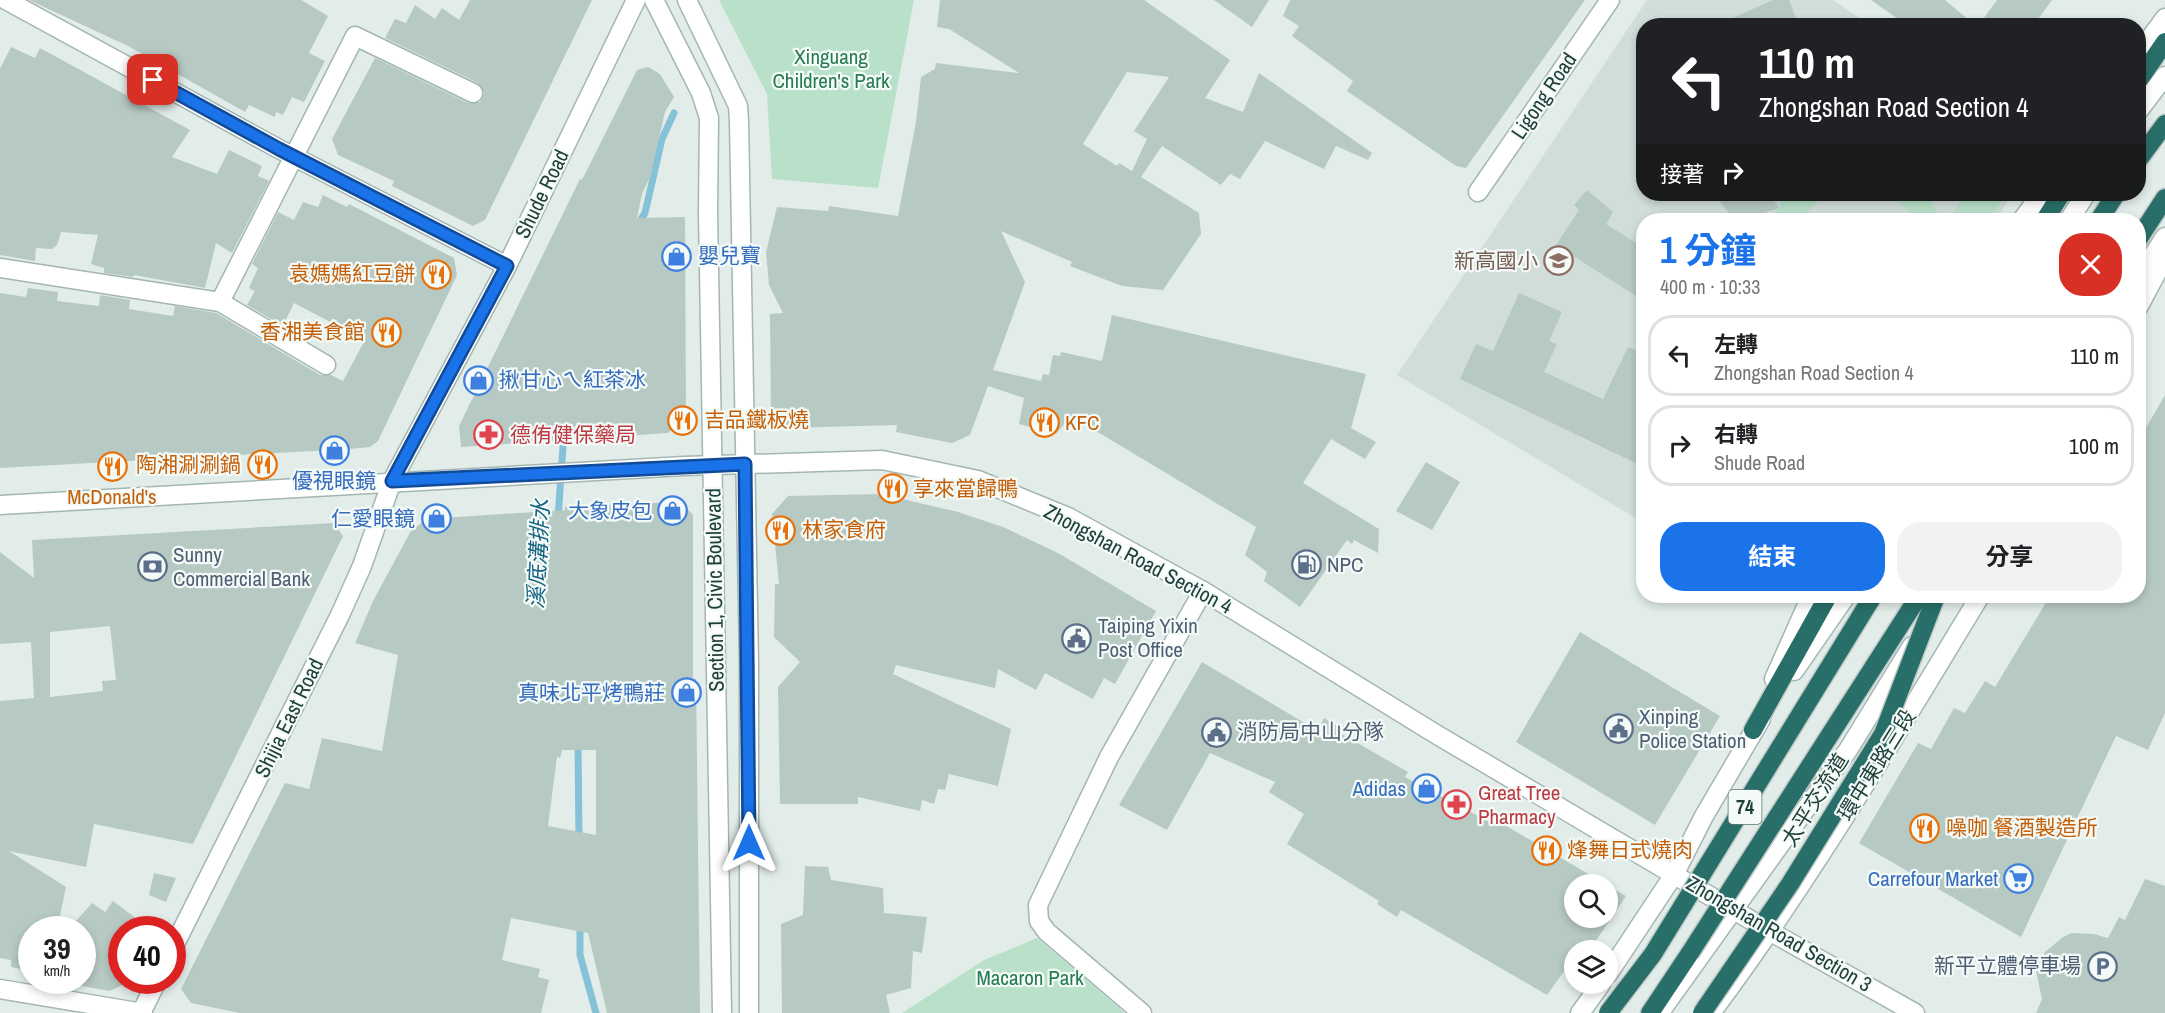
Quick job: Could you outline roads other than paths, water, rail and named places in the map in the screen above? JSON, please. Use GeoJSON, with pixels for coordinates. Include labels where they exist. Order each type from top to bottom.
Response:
{"type":"FeatureCollection","features":[{"type":"Feature","properties":{"kind":"highway"},"geometry":{"type":"LineString","coordinates":[[2146,70],[2165,42]]}},
{"type":"Feature","properties":{"kind":"highway"},"geometry":{"type":"LineString","coordinates":[[2146,150],[2165,124]]}},
{"type":"Feature","properties":{"kind":"highway"},"geometry":{"type":"LineString","coordinates":[[2146,226],[2165,198]]}},
{"type":"Feature","properties":{"kind":"highway"},"geometry":{"type":"LineString","coordinates":[[1753,730],[1824,603]]}},
{"type":"Feature","properties":{"kind":"highway","name":"74"},"geometry":{"type":"LineString","coordinates":[[1608,1013],[1653,954],[1870,603]]}},
{"type":"Feature","properties":{"kind":"highway","name":"74"},"geometry":{"type":"LineString","coordinates":[[1650,1013],[1914,603]]}},
{"type":"Feature","properties":{"kind":"highway","name":"太平交流道"},"geometry":{"type":"LineString","coordinates":[[1702,1013],[1790,884],[1883,734],[1933,603]]}},
{"type":"Feature","properties":{"kind":"street"},"geometry":{"type":"LineString","coordinates":[[6,0],[295,157],[507,266]]}},
{"type":"Feature","properties":{"kind":"street","name":"Shude Road"},"geometry":{"type":"LineString","coordinates":[[392,481],[507,266],[636,0]]}},
{"type":"Feature","properties":{"kind":"street","name":"Section 1, Civic Boulevard"},"geometry":{"type":"LineString","coordinates":[[654,0],[701,93],[709,118],[712,465],[722,1013]]}},
{"type":"Feature","properties":{"kind":"street","name":"Section 1, Civic Boulevard"},"geometry":{"type":"LineString","coordinates":[[687,0],[738,106],[749,675],[749,1013]]}},
{"type":"Feature","properties":{"kind":"street","name":"Ligong Road"},"geometry":{"type":"LineString","coordinates":[[1478,192],[1610,0]]}},
{"type":"Feature","properties":{"kind":"street"},"geometry":{"type":"LineString","coordinates":[[2146,44],[2165,18]]}},
{"type":"Feature","properties":{"kind":"street"},"geometry":{"type":"LineString","coordinates":[[220,302],[356,36],[473,93]]}},
{"type":"Feature","properties":{"kind":"street"},"geometry":{"type":"LineString","coordinates":[[2146,101],[2165,76]]}},
{"type":"Feature","properties":{"kind":"street"},"geometry":{"type":"LineString","coordinates":[[2146,266],[2165,237]]}},
{"type":"Feature","properties":{"kind":"street"},"geometry":{"type":"LineString","coordinates":[[2146,293],[2165,257]]}},
{"type":"Feature","properties":{"kind":"street"},"geometry":{"type":"LineString","coordinates":[[0,268],[220,302],[326,365]]}},
{"type":"Feature","properties":{"kind":"street","name":"Zhongshan Road Section 4"},"geometry":{"type":"LineString","coordinates":[[0,504],[712,465],[882,460],[978,480],[1068,517],[1203,591],[1449,742],[1675,873]]}},
{"type":"Feature","properties":{"kind":"street","name":"Shijia East Road"},"geometry":{"type":"LineString","coordinates":[[186,922],[340,615],[362,566],[392,481]]}},
{"type":"Feature","properties":{"kind":"street"},"geometry":{"type":"LineString","coordinates":[[1142,1013],[1047,932],[1039,921],[1038,905],[1109,757],[1203,591]]}},
{"type":"Feature","properties":{"kind":"street"},"geometry":{"type":"LineString","coordinates":[[1618,959],[1675,873],[1753,730],[1808,603]]}},
{"type":"Feature","properties":{"kind":"street"},"geometry":{"type":"LineString","coordinates":[[1753,730],[1841,603]]}},
{"type":"Feature","properties":{"kind":"street"},"geometry":{"type":"LineString","coordinates":[[1659,1013],[1735,911],[1848,750],[1939,603]]}},
{"type":"Feature","properties":{"kind":"street","name":"環中東路三段"},"geometry":{"type":"LineString","coordinates":[[1712,1013],[1771,932],[1874,772],[1976,603]]}},
{"type":"Feature","properties":{"kind":"street","name":"Zhongshan Road Section 3"},"geometry":{"type":"LineString","coordinates":[[1675,873],[1735,911],[1915,1013]]}},
{"type":"Feature","properties":{"kind":"street"},"geometry":{"type":"LineString","coordinates":[[0,989],[141,1013],[150,994]]}},
{"type":"Feature","properties":{"kind":"street"},"geometry":{"type":"LineString","coordinates":[[1580,1013],[1594,994]]}},
{"type":"Feature","properties":{"kind":"waterway","name":"溪底溝排水"},"geometry":{"type":"LineString","coordinates":[[638,224],[645,213],[662,139],[674,113]]}},
{"type":"Feature","properties":{"kind":"waterway","name":"溪底溝排水"},"geometry":{"type":"LineString","coordinates":[[558,518],[564,433]]}},
{"type":"Feature","properties":{"kind":"waterway","name":"溪底溝排水"},"geometry":{"type":"LineString","coordinates":[[578,741],[579,841]]}},
{"type":"Feature","properties":{"kind":"waterway","name":"溪底溝排水"},"geometry":{"type":"LineString","coordinates":[[580,924],[580,955],[596,1013]]}},
{"type":"Feature","properties":{"kind":"place","name":"嬰兒寶"},"geometry":{"type":"Point","coordinates":[677,256]}},
{"type":"Feature","properties":{"kind":"place","name":"新高國小"},"geometry":{"type":"Point","coordinates":[1559,261]}},
{"type":"Feature","properties":{"kind":"place","name":"袁媽媽紅豆餅"},"geometry":{"type":"Point","coordinates":[436,274]}},
{"type":"Feature","properties":{"kind":"place","name":"香湘美食館"},"geometry":{"type":"Point","coordinates":[386,332]}},
{"type":"Feature","properties":{"kind":"place","name":"揪甘心ㄟ紅茶冰"},"geometry":{"type":"Point","coordinates":[478,380]}},
{"type":"Feature","properties":{"kind":"place","name":"吉品鐵板燒"},"geometry":{"type":"Point","coordinates":[683,420]}},
{"type":"Feature","properties":{"kind":"place","name":"KFC"},"geometry":{"type":"Point","coordinates":[1044,423]}},
{"type":"Feature","properties":{"kind":"place","name":"德侑健保藥局"},"geometry":{"type":"Point","coordinates":[489,435]}},
{"type":"Feature","properties":{"kind":"place","name":"優視眼鏡"},"geometry":{"type":"Point","coordinates":[334,450]}},
{"type":"Feature","properties":{"kind":"place","name":"陶湘涮涮鍋"},"geometry":{"type":"Point","coordinates":[262,465]}},
{"type":"Feature","properties":{"kind":"place","name":"McDonald's"},"geometry":{"type":"Point","coordinates":[112,466]}},
{"type":"Feature","properties":{"kind":"place","name":"享來當歸鴨"},"geometry":{"type":"Point","coordinates":[892,489]}},
{"type":"Feature","properties":{"kind":"place","name":"大象皮包"},"geometry":{"type":"Point","coordinates":[673,511]}},
{"type":"Feature","properties":{"kind":"place","name":"仁愛眼鏡"},"geometry":{"type":"Point","coordinates":[436,519]}},
{"type":"Feature","properties":{"kind":"place","name":"林家食府"},"geometry":{"type":"Point","coordinates":[781,530]}},
{"type":"Feature","properties":{"kind":"place","name":"NPC"},"geometry":{"type":"Point","coordinates":[1306,565]}},
{"type":"Feature","properties":{"kind":"place","name":"Sunny Commercial Bank"},"geometry":{"type":"Point","coordinates":[152,567]}},
{"type":"Feature","properties":{"kind":"place","name":"Taiping Yixin Post Office"},"geometry":{"type":"Point","coordinates":[1077,638]}},
{"type":"Feature","properties":{"kind":"place","name":"真味北平烤鴨莊"},"geometry":{"type":"Point","coordinates":[686,693]}},
{"type":"Feature","properties":{"kind":"place","name":"Xinping Police Station"},"geometry":{"type":"Point","coordinates":[1618,729]}},
{"type":"Feature","properties":{"kind":"place","name":"消防局中山分隊"},"geometry":{"type":"Point","coordinates":[1216,732]}},
{"type":"Feature","properties":{"kind":"place","name":"Adidas"},"geometry":{"type":"Point","coordinates":[1427,789]}},
{"type":"Feature","properties":{"kind":"place","name":"Great Tree Pharmacy"},"geometry":{"type":"Point","coordinates":[1457,805]}},
{"type":"Feature","properties":{"kind":"place","name":"噪咖 餐酒製造所"},"geometry":{"type":"Point","coordinates":[1925,828]}},
{"type":"Feature","properties":{"kind":"place","name":"烽舞日式燒肉"},"geometry":{"type":"Point","coordinates":[1546,850]}},
{"type":"Feature","properties":{"kind":"place","name":"Carrefour Market"},"geometry":{"type":"Point","coordinates":[2019,879]}},
{"type":"Feature","properties":{"kind":"place","name":"新平立體停車場"},"geometry":{"type":"Point","coordinates":[2102,966]}},
{"type":"Feature","properties":{"kind":"park label","name":"Xinguang Children's Park"},"geometry":{"type":"Point","coordinates":[831,69]}},
{"type":"Feature","properties":{"kind":"park label","name":"Macaron Park"},"geometry":{"type":"Point","coordinates":[1030,978]}}]}
